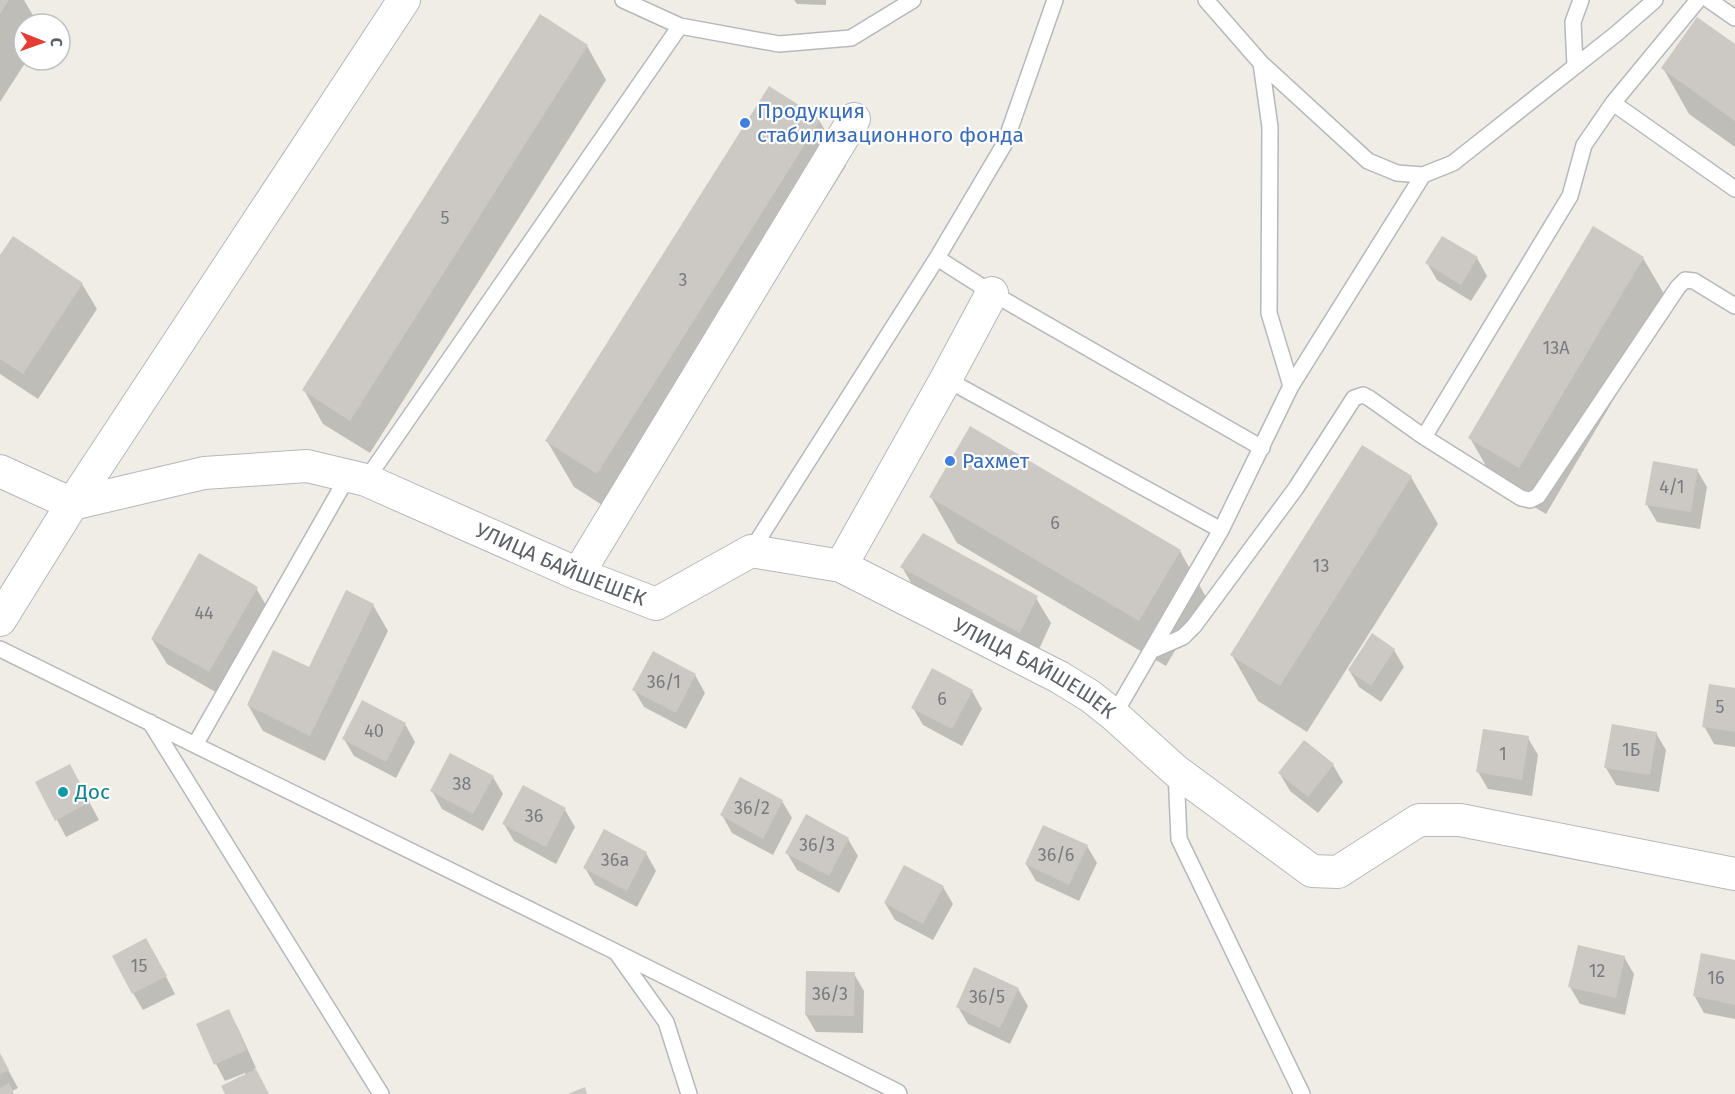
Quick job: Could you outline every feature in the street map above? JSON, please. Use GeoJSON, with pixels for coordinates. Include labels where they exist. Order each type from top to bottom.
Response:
{"type":"FeatureCollection","features":[{"type":"Feature","properties":{"kind":"street"},"geometry":{"type":"LineString","coordinates":[[0,620],[72,504],[407,0]]}},
{"type":"Feature","properties":{"kind":"street"},"geometry":{"type":"LineString","coordinates":[[578,574],[854,119]]}},
{"type":"Feature","properties":{"kind":"street"},"geometry":{"type":"LineString","coordinates":[[841,566],[992,293]]}},
{"type":"Feature","properties":{"kind":"street","name":"УЛИЦА БАЙШЕШЕК"},"geometry":{"type":"LineString","coordinates":[[72,504],[204,473],[307,466],[357,478],[578,574],[656,604],[751,551],[841,566],[1059,677],[1090,696],[1176,771],[1312,871],[1338,872],[1419,820],[1431,819],[1460,820],[1735,874]]}},
{"type":"Feature","properties":{"kind":"street"},"geometry":{"type":"LineString","coordinates":[[0,471],[72,504]]}},
{"type":"Feature","properties":{"kind":"lane"},"geometry":{"type":"LineString","coordinates":[[623,0],[680,26],[779,44],[851,38],[913,0]]}},
{"type":"Feature","properties":{"kind":"lane"},"geometry":{"type":"LineString","coordinates":[[751,551],[937,258],[1005,143],[1055,0]]}},
{"type":"Feature","properties":{"kind":"lane"},"geometry":{"type":"LineString","coordinates":[[1206,0],[1261,63],[1368,161],[1397,173],[1423,174],[1453,163],[1655,0]]}},
{"type":"Feature","properties":{"kind":"lane"},"geometry":{"type":"LineString","coordinates":[[1575,66],[1573,22],[1581,0]]}},
{"type":"Feature","properties":{"kind":"lane"},"geometry":{"type":"LineString","coordinates":[[1424,437],[1570,196],[1584,145],[1613,103],[1698,0]]}},
{"type":"Feature","properties":{"kind":"lane"},"geometry":{"type":"LineString","coordinates":[[1709,0],[1735,18]]}},
{"type":"Feature","properties":{"kind":"lane"},"geometry":{"type":"LineString","coordinates":[[195,745],[357,478],[680,26]]}},
{"type":"Feature","properties":{"kind":"lane"},"geometry":{"type":"LineString","coordinates":[[1261,63],[1270,128],[1269,313],[1292,386]]}},
{"type":"Feature","properties":{"kind":"lane"},"geometry":{"type":"LineString","coordinates":[[1613,103],[1735,189]]}},
{"type":"Feature","properties":{"kind":"lane"},"geometry":{"type":"LineString","coordinates":[[1114,715],[1221,530],[1292,386],[1423,174]]}},
{"type":"Feature","properties":{"kind":"lane"},"geometry":{"type":"LineString","coordinates":[[937,258],[992,293],[1262,448]]}},
{"type":"Feature","properties":{"kind":"lane"},"geometry":{"type":"LineString","coordinates":[[1151,651],[1183,638],[1194,626],[1296,488],[1354,398],[1363,395],[1369,398],[1424,437],[1521,498],[1530,500],[1538,496],[1678,287],[1685,280],[1694,281],[1735,306]]}},
{"type":"Feature","properties":{"kind":"lane"},"geometry":{"type":"LineString","coordinates":[[946,379],[1221,530]]}},
{"type":"Feature","properties":{"kind":"lane"},"geometry":{"type":"LineString","coordinates":[[0,649],[899,1093]]}},
{"type":"Feature","properties":{"kind":"lane"},"geometry":{"type":"LineString","coordinates":[[150,722],[381,1094]]}},
{"type":"Feature","properties":{"kind":"lane"},"geometry":{"type":"LineString","coordinates":[[1176,771],[1179,839],[1302,1094]]}},
{"type":"Feature","properties":{"kind":"lane"},"geometry":{"type":"LineString","coordinates":[[616,952],[666,1022],[688,1094]]}},
{"type":"Feature","properties":{"kind":"building"},"geometry":{"type":"Polygon","coordinates":[[[0,0],[9,0],[0,14],[0,0]]]}},
{"type":"Feature","properties":{"kind":"building"},"geometry":{"type":"Polygon","coordinates":[[[540,14],[588,45],[350,421],[302,390],[540,14]]]}},
{"type":"Feature","properties":{"kind":"building"},"geometry":{"type":"Polygon","coordinates":[[[1697,17],[1735,44],[1735,121],[1661,68],[1697,17]]]}},
{"type":"Feature","properties":{"kind":"building"},"geometry":{"type":"Polygon","coordinates":[[[769,86],[821,119],[597,474],[545,441],[769,86]]]}},
{"type":"Feature","properties":{"kind":"building"},"geometry":{"type":"Polygon","coordinates":[[[1593,226],[1644,257],[1519,468],[1468,438],[1593,226]]]}},
{"type":"Feature","properties":{"kind":"building"},"geometry":{"type":"Polygon","coordinates":[[[13,236],[83,283],[23,374],[0,359],[0,255],[13,236]]]}},
{"type":"Feature","properties":{"kind":"building"},"geometry":{"type":"Polygon","coordinates":[[[1442,236],[1478,257],[1461,285],[1425,263],[1442,236]]]}},
{"type":"Feature","properties":{"kind":"building"},"geometry":{"type":"Polygon","coordinates":[[[970,426],[1181,550],[1139,621],[929,497],[970,426]]]}},
{"type":"Feature","properties":{"kind":"building"},"geometry":{"type":"Polygon","coordinates":[[[1362,445],[1412,476],[1280,686],[1230,655],[1362,445]]]}},
{"type":"Feature","properties":{"kind":"building"},"geometry":{"type":"Polygon","coordinates":[[[1653,461],[1698,469],[1691,512],[1645,505],[1653,461]]]}},
{"type":"Feature","properties":{"kind":"building"},"geometry":{"type":"Polygon","coordinates":[[[923,533],[1038,596],[1020,633],[900,567],[923,533]]]}},
{"type":"Feature","properties":{"kind":"building"},"geometry":{"type":"Polygon","coordinates":[[[199,553],[258,587],[209,672],[151,639],[199,553]]]}},
{"type":"Feature","properties":{"kind":"building"},"geometry":{"type":"Polygon","coordinates":[[[346,590],[374,604],[310,736],[247,705],[273,650],[309,667],[346,590]]]}},
{"type":"Feature","properties":{"kind":"building"},"geometry":{"type":"Polygon","coordinates":[[[1372,633],[1395,649],[1371,686],[1348,670],[1372,633]]]}},
{"type":"Feature","properties":{"kind":"building"},"geometry":{"type":"Polygon","coordinates":[[[653,651],[696,674],[676,713],[632,690],[653,651]]]}},
{"type":"Feature","properties":{"kind":"building"},"geometry":{"type":"Polygon","coordinates":[[[932,668],[973,690],[952,729],[911,708],[932,668]]]}},
{"type":"Feature","properties":{"kind":"building"},"geometry":{"type":"Polygon","coordinates":[[[1709,684],[1735,688],[1735,732],[1702,727],[1709,684]]]}},
{"type":"Feature","properties":{"kind":"building"},"geometry":{"type":"Polygon","coordinates":[[[362,700],[406,723],[386,762],[342,739],[362,700]]]}},
{"type":"Feature","properties":{"kind":"building"},"geometry":{"type":"Polygon","coordinates":[[[1612,724],[1657,732],[1650,775],[1604,768],[1612,724]]]}},
{"type":"Feature","properties":{"kind":"building"},"geometry":{"type":"Polygon","coordinates":[[[1483,729],[1529,736],[1522,780],[1476,772],[1483,729]]]}},
{"type":"Feature","properties":{"kind":"building"},"geometry":{"type":"Polygon","coordinates":[[[1304,740],[1334,764],[1308,797],[1278,773],[1304,740]]]}},
{"type":"Feature","properties":{"kind":"building"},"geometry":{"type":"Polygon","coordinates":[[[450,753],[494,776],[473,814],[430,791],[450,753]]]}},
{"type":"Feature","properties":{"kind":"building","name":"Дос"},"geometry":{"type":"Polygon","coordinates":[[[70,764],[90,802],[55,821],[35,782],[70,764]]]}},
{"type":"Feature","properties":{"kind":"building"},"geometry":{"type":"Polygon","coordinates":[[[740,777],[783,800],[763,839],[720,815],[740,777]]]}},
{"type":"Feature","properties":{"kind":"building"},"geometry":{"type":"Polygon","coordinates":[[[523,785],[566,808],[546,847],[502,824],[523,785]]]}},
{"type":"Feature","properties":{"kind":"building"},"geometry":{"type":"Polygon","coordinates":[[[806,814],[849,838],[829,876],[785,853],[806,814]]]}},
{"type":"Feature","properties":{"kind":"building"},"geometry":{"type":"Polygon","coordinates":[[[1043,825],[1088,845],[1069,885],[1025,864],[1043,825]]]}},
{"type":"Feature","properties":{"kind":"building"},"geometry":{"type":"Polygon","coordinates":[[[604,829],[647,852],[627,891],[583,868],[604,829]]]}},
{"type":"Feature","properties":{"kind":"building"},"geometry":{"type":"Polygon","coordinates":[[[904,865],[944,886],[923,924],[884,903],[904,865]]]}},
{"type":"Feature","properties":{"kind":"building"},"geometry":{"type":"Polygon","coordinates":[[[146,938],[167,976],[132,994],[112,956],[146,938]]]}},
{"type":"Feature","properties":{"kind":"building"},"geometry":{"type":"Polygon","coordinates":[[[1578,945],[1625,956],[1616,998],[1568,987],[1578,945]]]}},
{"type":"Feature","properties":{"kind":"building"},"geometry":{"type":"Polygon","coordinates":[[[1701,953],[1735,960],[1735,1005],[1693,996],[1701,953]]]}},
{"type":"Feature","properties":{"kind":"building"},"geometry":{"type":"Polygon","coordinates":[[[974,967],[1019,988],[1000,1028],[956,1007],[974,967]]]}},
{"type":"Feature","properties":{"kind":"building"},"geometry":{"type":"Polygon","coordinates":[[[806,971],[855,972],[854,1016],[805,1015],[806,971]]]}},
{"type":"Feature","properties":{"kind":"building"},"geometry":{"type":"Polygon","coordinates":[[[229,1009],[247,1050],[214,1065],[196,1024],[229,1009]]]}},
{"type":"Feature","properties":{"kind":"building"},"geometry":{"type":"Polygon","coordinates":[[[0,1053],[9,1070],[0,1075],[0,1053]]]}},
{"type":"Feature","properties":{"kind":"building"},"geometry":{"type":"Polygon","coordinates":[[[256,1069],[269,1094],[225,1094],[221,1086],[256,1069]]]}},
{"type":"Feature","properties":{"kind":"building"},"geometry":{"type":"Polygon","coordinates":[[[9,1083],[14,1094],[0,1094],[0,1088],[9,1083]]]}},
{"type":"Feature","properties":{"kind":"building"},"geometry":{"type":"Polygon","coordinates":[[[585,1087],[587,1094],[568,1094],[585,1087]]]}},
{"type":"Feature","properties":{"kind":"place","name":"Продукция стабилизационного фонда"},"geometry":{"type":"Point","coordinates":[745,123]}},
{"type":"Feature","properties":{"kind":"place","name":"Рахмет"},"geometry":{"type":"Point","coordinates":[950,461]}},
{"type":"Feature","properties":{"kind":"place","name":"Дос"},"geometry":{"type":"Point","coordinates":[63,792]}}]}
